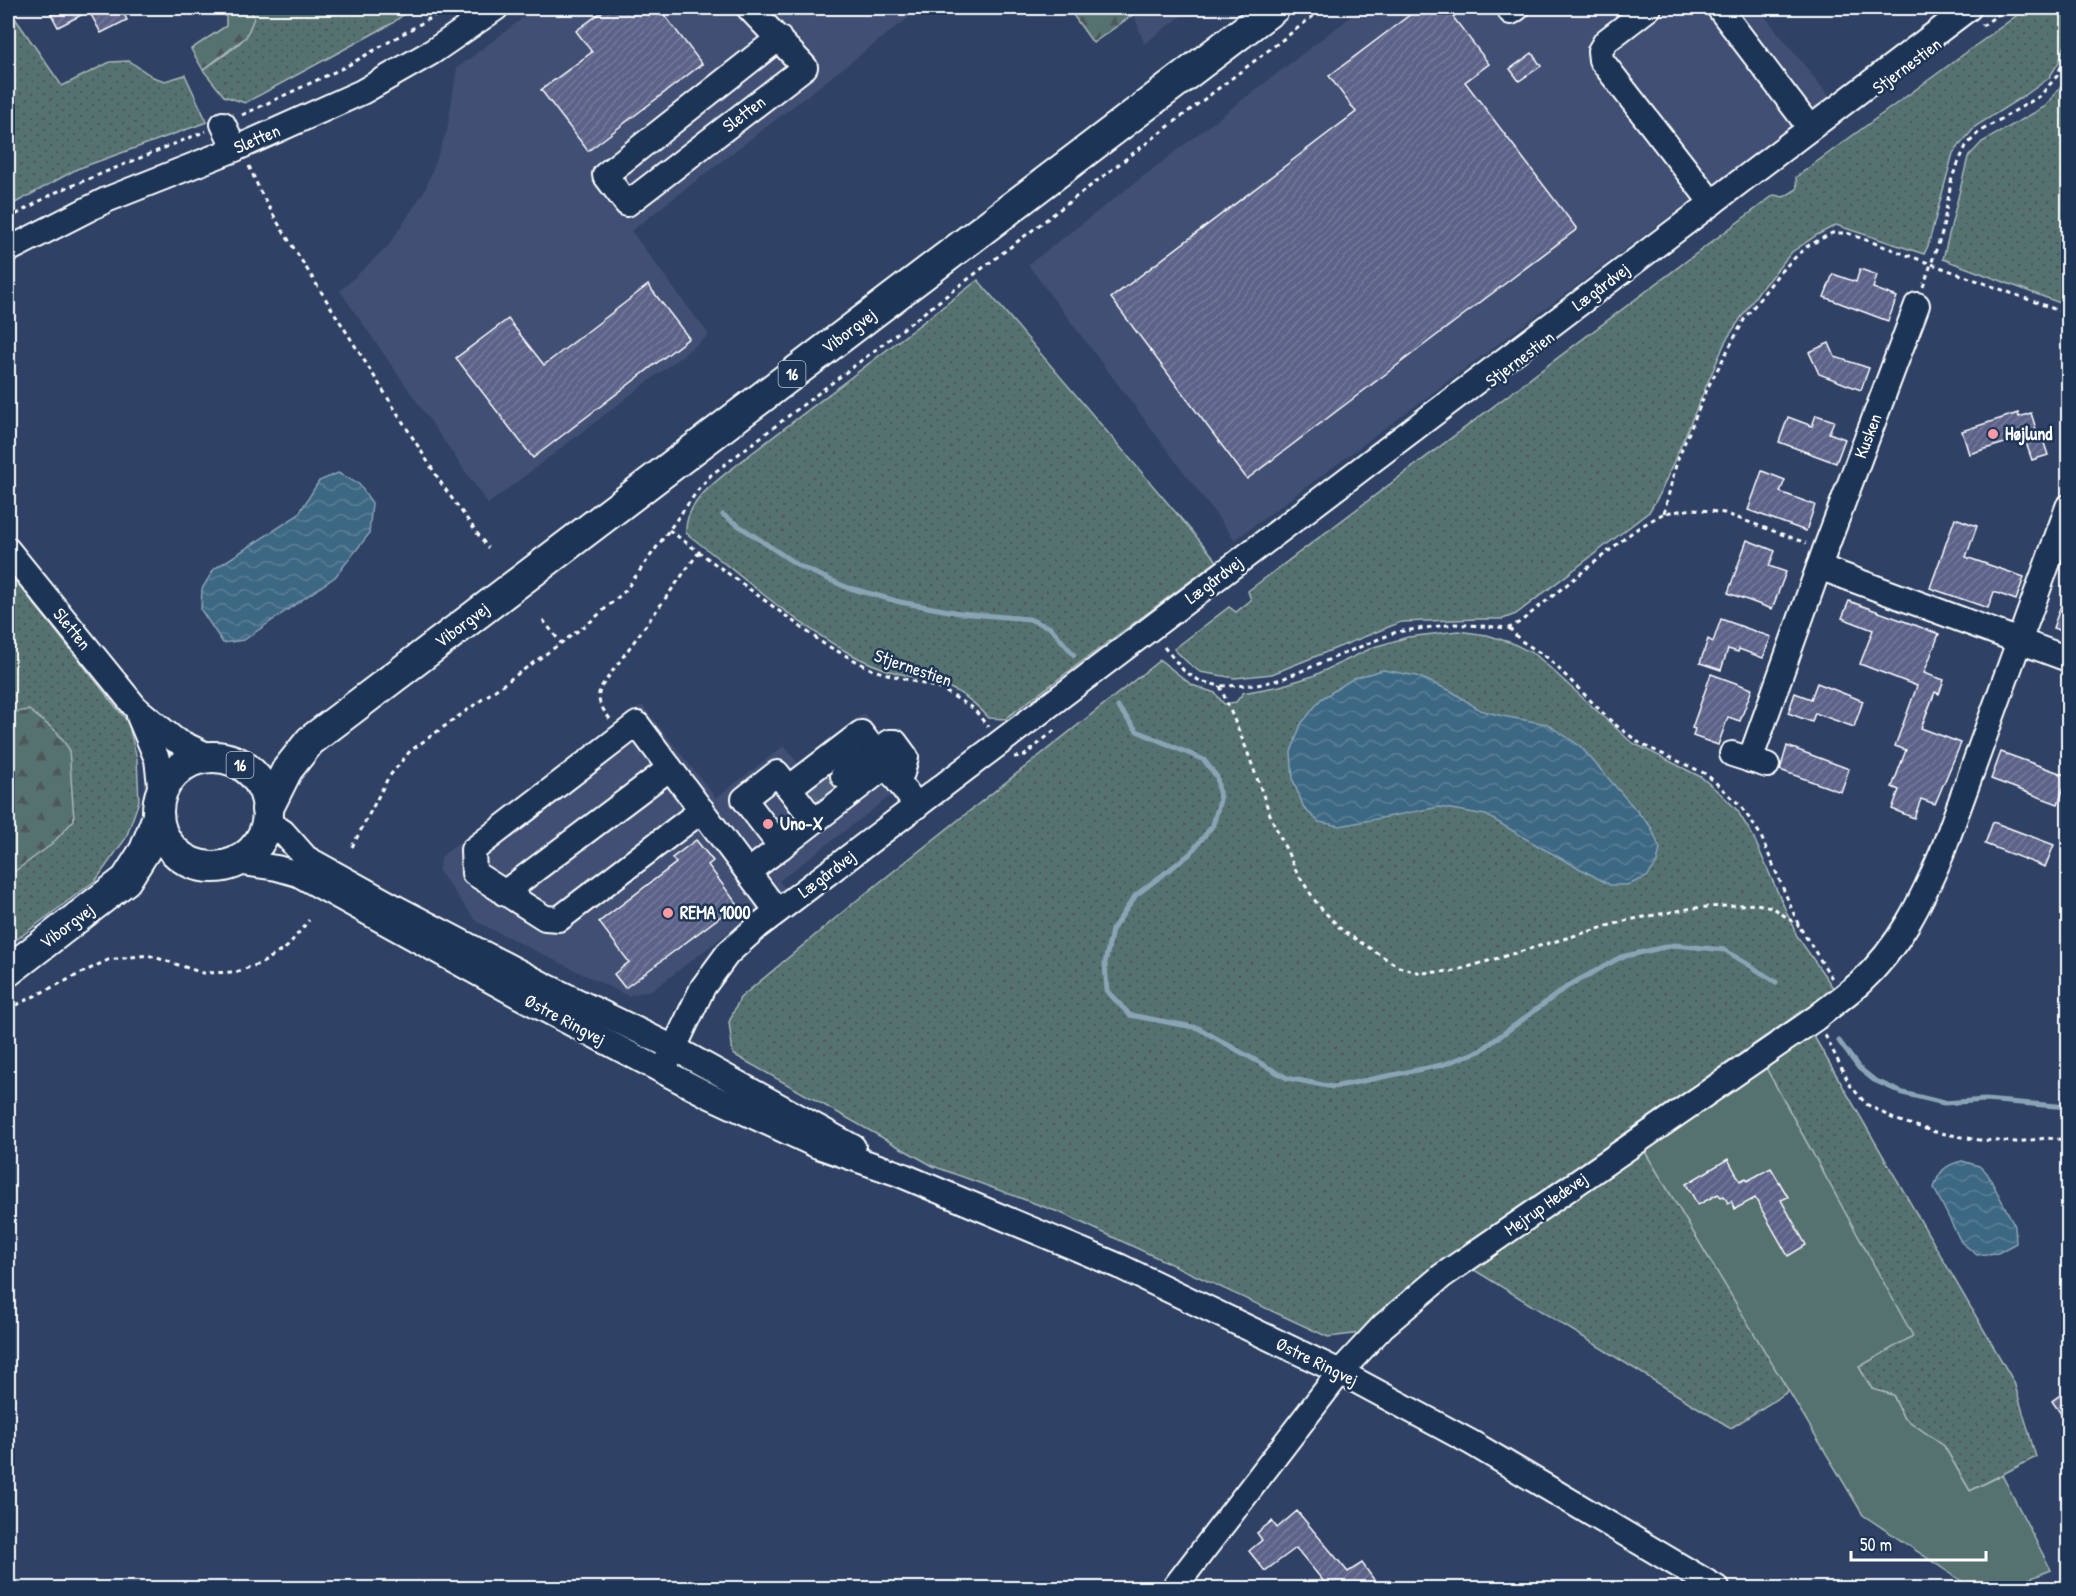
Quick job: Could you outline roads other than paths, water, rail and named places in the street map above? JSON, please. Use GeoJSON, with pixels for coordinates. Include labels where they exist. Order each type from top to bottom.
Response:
{"type":"FeatureCollection","features":[{"type":"Feature","properties":{"kind":"main road","name":"Viborgvej"},"geometry":{"type":"LineString","coordinates":[[268,816],[287,770],[310,741],[1274,8]]}},
{"type":"Feature","properties":{"kind":"main road","name":"Viborgvej"},"geometry":{"type":"LineString","coordinates":[[221,759],[260,759],[310,741]]}},
{"type":"Feature","properties":{"kind":"main road","name":"16"},"geometry":{"type":"LineString","coordinates":[[159,805],[172,775],[200,759],[221,759],[250,772],[257,780],[266,800],[268,816],[259,841],[253,849],[236,862],[216,867],[195,864]]}},
{"type":"Feature","properties":{"kind":"main road","name":"Viborgvej"},"geometry":{"type":"LineString","coordinates":[[8,971],[126,880],[146,850],[159,805]]}},
{"type":"Feature","properties":{"kind":"main road"},"geometry":{"type":"LineString","coordinates":[[159,805],[164,837],[177,854],[195,864]]}},
{"type":"Feature","properties":{"kind":"main road","name":"Viborgvej"},"geometry":{"type":"LineString","coordinates":[[126,880],[173,866],[195,864]]}},
{"type":"Feature","properties":{"kind":"street","name":"Sletten"},"geometry":{"type":"LineString","coordinates":[[8,250],[106,200],[238,148],[362,92],[432,52],[495,8]]}},
{"type":"Feature","properties":{"kind":"street","name":"Sletten"},"geometry":{"type":"LineString","coordinates":[[749,8],[779,38],[805,68],[627,204],[605,175],[779,38]]}},
{"type":"Feature","properties":{"kind":"street"},"geometry":{"type":"LineString","coordinates":[[1649,8],[1606,41],[1600,51],[1601,60],[1712,203]]}},
{"type":"Feature","properties":{"kind":"street"},"geometry":{"type":"LineString","coordinates":[[1719,8],[1810,128]]}},
{"type":"Feature","properties":{"kind":"street","name":"Lægårdvej"},"geometry":{"type":"LineString","coordinates":[[663,1071],[703,987],[728,952],[777,911],[1810,128],[1976,17]]}},
{"type":"Feature","properties":{"kind":"street"},"geometry":{"type":"LineString","coordinates":[[223,124],[238,148]]}},
{"type":"Feature","properties":{"kind":"street","name":"Kusken"},"geometry":{"type":"LineString","coordinates":[[1750,760],[1917,305]]}},
{"type":"Feature","properties":{"kind":"street"},"geometry":{"type":"LineString","coordinates":[[2019,641],[2068,507]]}},
{"type":"Feature","properties":{"kind":"street","name":"Sletten"},"geometry":{"type":"LineString","coordinates":[[8,550],[136,708],[175,740],[221,759]]}},
{"type":"Feature","properties":{"kind":"street"},"geometry":{"type":"LineString","coordinates":[[1822,559],[2068,659]]}},
{"type":"Feature","properties":{"kind":"street","name":"Mejrup Hedevej"},"geometry":{"type":"LineString","coordinates":[[1174,1588],[1340,1372],[1383,1326],[1442,1276],[1816,1018],[1861,982],[1896,943],[1921,902],[1942,853],[2019,641]]}},
{"type":"Feature","properties":{"kind":"street","name":"Sletten"},"geometry":{"type":"LineString","coordinates":[[136,708],[157,759],[159,805]]}},
{"type":"Feature","properties":{"kind":"street"},"geometry":{"type":"LineString","coordinates":[[777,911],[707,817],[637,724],[473,850],[474,873],[545,918],[559,919],[707,817],[744,799],[777,773],[806,803]]}},
{"type":"Feature","properties":{"kind":"street"},"geometry":{"type":"LineString","coordinates":[[748,872],[781,847],[806,803],[861,733],[917,806]]}},
{"type":"Feature","properties":{"kind":"street"},"geometry":{"type":"LineString","coordinates":[[843,776],[886,765]]}},
{"type":"Feature","properties":{"kind":"street"},"geometry":{"type":"LineString","coordinates":[[806,803],[886,765]]}},
{"type":"Feature","properties":{"kind":"street"},"geometry":{"type":"LineString","coordinates":[[504,893],[670,768]]}},
{"type":"Feature","properties":{"kind":"street"},"geometry":{"type":"LineString","coordinates":[[744,799],[781,847]]}},
{"type":"Feature","properties":{"kind":"street","name":"Østre Ringvej"},"geometry":{"type":"LineString","coordinates":[[268,816],[306,858],[542,984],[674,1048],[829,1132],[899,1174]]}},
{"type":"Feature","properties":{"kind":"street","name":"Østre Ringvej"},"geometry":{"type":"LineString","coordinates":[[236,862],[277,868],[298,874],[521,997],[710,1096],[818,1146],[899,1174],[1121,1267],[1340,1372],[1472,1443],[1716,1588]]}},
{"type":"Feature","properties":{"kind":"water"},"geometry":{"type":"Polygon","coordinates":[[[338,473],[359,484],[372,503],[369,534],[335,577],[244,640],[223,643],[201,610],[202,589],[214,569],[298,515],[319,481],[338,473]]]}},
{"type":"Feature","properties":{"kind":"water"},"geometry":{"type":"Polygon","coordinates":[[[1383,670],[1417,676],[1451,691],[1480,710],[1547,724],[1580,746],[1651,827],[1660,849],[1657,863],[1647,877],[1627,885],[1610,885],[1486,815],[1439,807],[1340,826],[1319,822],[1304,808],[1293,780],[1291,752],[1301,724],[1321,699],[1354,678],[1383,670]]]}},
{"type":"Feature","properties":{"kind":"water"},"geometry":{"type":"Polygon","coordinates":[[[1962,1161],[1979,1166],[1987,1173],[2015,1226],[2016,1243],[1998,1253],[1977,1255],[1961,1242],[1934,1188],[1943,1170],[1962,1161]]]}},
{"type":"Feature","properties":{"kind":"waterway"},"geometry":{"type":"LineString","coordinates":[[723,515],[799,566],[846,587],[900,602],[960,613],[1029,619],[1051,628],[1074,655]]}},
{"type":"Feature","properties":{"kind":"waterway"},"geometry":{"type":"LineString","coordinates":[[1118,707],[1137,731],[1204,760],[1217,777],[1220,800],[1213,825],[1190,854],[1136,895],[1112,930],[1105,963],[1107,991],[1130,1015],[1198,1028],[1287,1078],[1333,1087],[1442,1065],[1480,1051],[1568,986],[1621,957],[1674,945],[1725,950],[1776,982]]}},
{"type":"Feature","properties":{"kind":"waterway"},"geometry":{"type":"LineString","coordinates":[[1839,1041],[1859,1068],[1874,1080],[1903,1093],[1944,1103],[1985,1100],[2068,1107]]}},
{"type":"Feature","properties":{"kind":"tunnel"},"geometry":{"type":"LineString","coordinates":[[816,797],[843,776]]}},
{"type":"Feature","properties":{"kind":"place","name":"Højlund"},"geometry":{"type":"Point","coordinates":[1993,434]}},
{"type":"Feature","properties":{"kind":"place","name":"Uno-X"},"geometry":{"type":"Point","coordinates":[768,824]}},
{"type":"Feature","properties":{"kind":"place","name":"REMA 1000"},"geometry":{"type":"Point","coordinates":[668,913]}}]}
